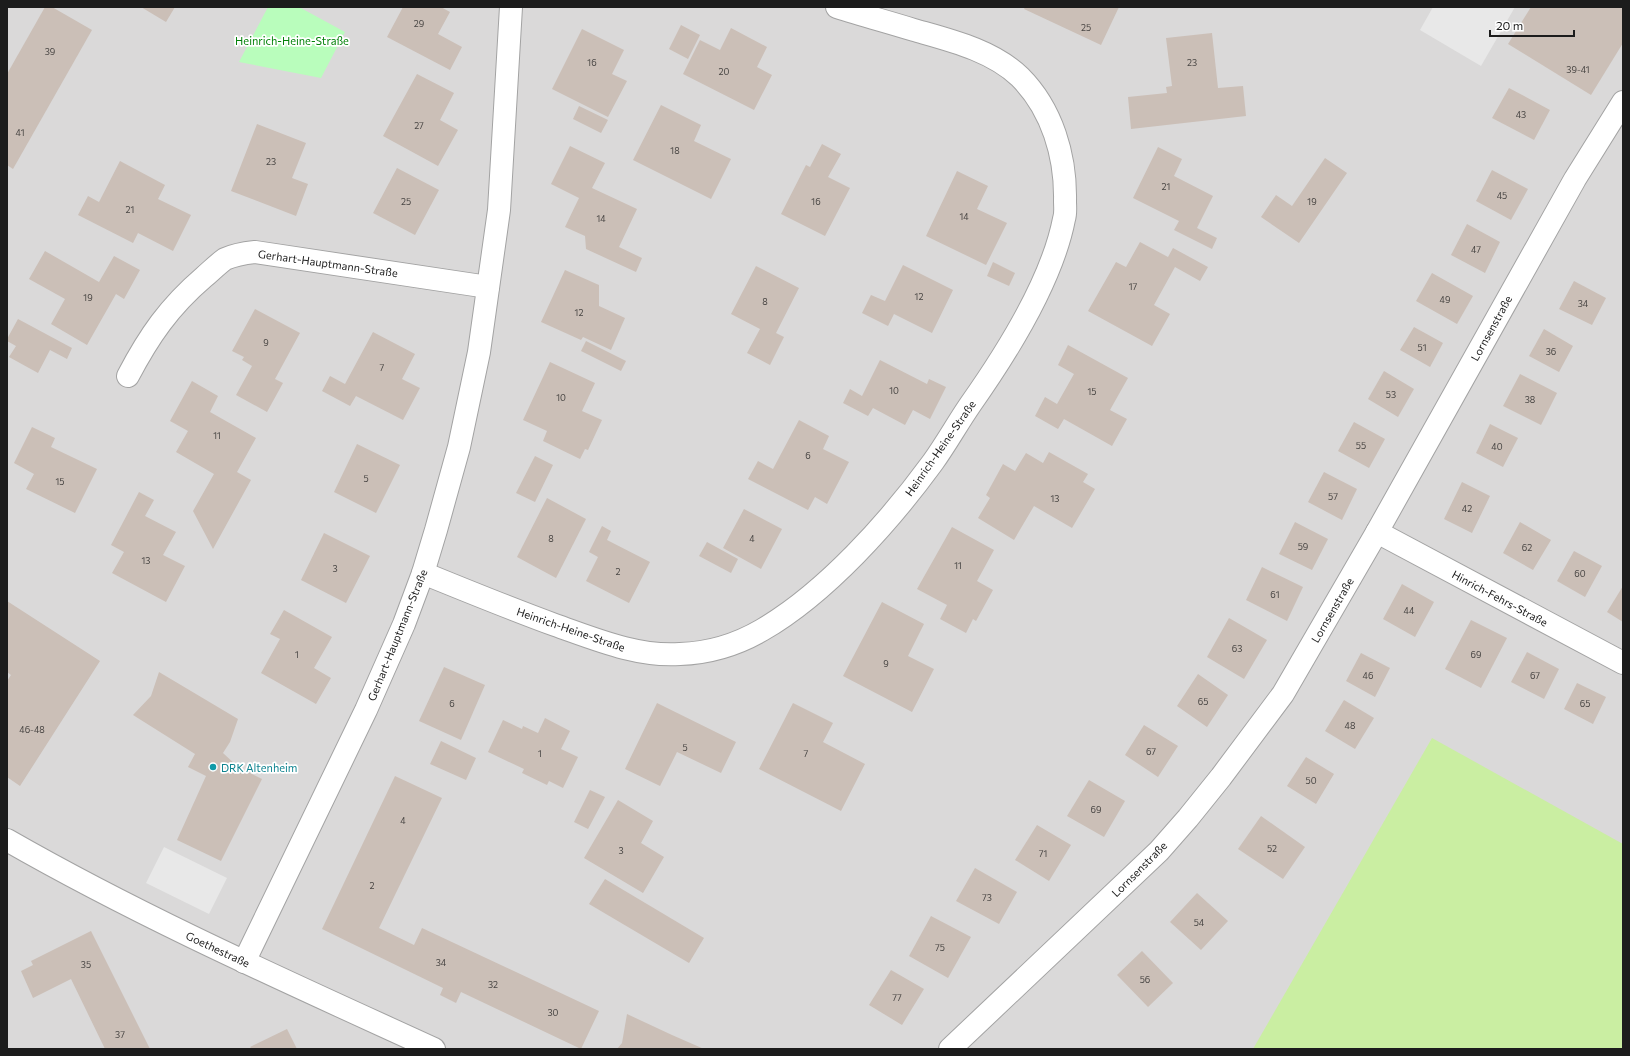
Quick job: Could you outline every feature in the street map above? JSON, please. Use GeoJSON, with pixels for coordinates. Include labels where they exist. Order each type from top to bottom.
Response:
{"type":"FeatureCollection","features":[{"type":"Feature","properties":{"kind":"street","name":"Gerhart-Hauptmann-Straße"},"geometry":{"type":"LineString","coordinates":[[244,962],[366,710],[404,624],[423,573],[459,447],[479,352],[499,210],[511,7]]}},
{"type":"Feature","properties":{"kind":"street","name":"Heinrich-Heine-Straße"},"geometry":{"type":"LineString","coordinates":[[423,573],[510,608],[607,644],[643,652],[679,655],[713,650],[739,641],[763,630],[818,589],[882,525],[908,495],[930,466],[1007,349],[1043,280],[1056,250],[1065,218],[1066,184],[1064,164],[1057,137],[1040,104],[1030,89],[1011,70],[996,60],[952,41],[837,7]]}},
{"type":"Feature","properties":{"kind":"street","name":"Lornsenstraße"},"geometry":{"type":"LineString","coordinates":[[950,1049],[1159,851],[1188,818],[1252,737],[1283,694],[1377,532],[1571,186],[1623,102]]}},
{"type":"Feature","properties":{"kind":"street","name":"Gerhart-Hauptmann-Straße"},"geometry":{"type":"LineString","coordinates":[[128,376],[151,335],[169,312],[195,284],[226,259],[246,253],[255,252],[488,287]]}},
{"type":"Feature","properties":{"kind":"street","name":"Hinrich-Fehrs-Straße"},"geometry":{"type":"LineString","coordinates":[[1377,532],[1623,664]]}},
{"type":"Feature","properties":{"kind":"street","name":"Goethestraße"},"geometry":{"type":"LineString","coordinates":[[7,840],[159,921],[244,962],[434,1049]]}},
{"type":"Feature","properties":{"kind":"shaded area"},"geometry":{"type":"Polygon","coordinates":[[[7,7],[1623,7],[1623,1049],[7,1049],[7,7]]]}},
{"type":"Feature","properties":{"kind":"shaded area"},"geometry":{"type":"Polygon","coordinates":[[[1433,7],[1515,7],[1481,66],[1420,30],[1433,7]]]}},
{"type":"Feature","properties":{"kind":"shaded area"},"geometry":{"type":"Polygon","coordinates":[[[164,847],[227,878],[209,914],[146,883],[164,847]]]}},
{"type":"Feature","properties":{"kind":"green space","name":"Heinrich-Heine-Straße"},"geometry":{"type":"Polygon","coordinates":[[[268,7],[299,7],[345,32],[321,78],[239,62],[268,7]]]}},
{"type":"Feature","properties":{"kind":"green space"},"geometry":{"type":"Polygon","coordinates":[[[1432,738],[1623,844],[1623,1049],[1253,1049],[1432,738]]]}},
{"type":"Feature","properties":{"kind":"building"},"geometry":{"type":"Polygon","coordinates":[[[45,7],[52,7],[92,30],[13,169],[7,165],[7,74],[45,7]]]}},
{"type":"Feature","properties":{"kind":"building"},"geometry":{"type":"Polygon","coordinates":[[[141,7],[175,7],[166,22],[141,7]]]}},
{"type":"Feature","properties":{"kind":"building"},"geometry":{"type":"Polygon","coordinates":[[[403,7],[441,7],[450,12],[438,34],[462,47],[450,70],[387,37],[403,7]]]}},
{"type":"Feature","properties":{"kind":"building"},"geometry":{"type":"Polygon","coordinates":[[[1025,7],[1119,7],[1101,45],[1024,9],[1025,7]]]}},
{"type":"Feature","properties":{"kind":"building"},"geometry":{"type":"Polygon","coordinates":[[[1531,7],[1623,7],[1623,43],[1591,95],[1508,44],[1531,7]]]}},
{"type":"Feature","properties":{"kind":"building"},"geometry":{"type":"Polygon","coordinates":[[[681,25],[700,35],[688,59],[669,49],[681,25]]]}},
{"type":"Feature","properties":{"kind":"building"},"geometry":{"type":"Polygon","coordinates":[[[731,28],[767,47],[757,67],[772,75],[754,110],[683,74],[700,40],[720,50],[731,28]]]}},
{"type":"Feature","properties":{"kind":"building"},"geometry":{"type":"Polygon","coordinates":[[[582,29],[624,50],[612,74],[627,81],[608,117],[552,89],[582,29]]]}},
{"type":"Feature","properties":{"kind":"building"},"geometry":{"type":"Polygon","coordinates":[[[1212,33],[1218,88],[1243,86],[1246,116],[1131,129],[1128,97],[1167,93],[1166,87],[1172,86],[1166,38],[1212,33]]]}},
{"type":"Feature","properties":{"kind":"building"},"geometry":{"type":"Polygon","coordinates":[[[417,74],[454,93],[440,120],[458,130],[438,166],[383,136],[417,74]]]}},
{"type":"Feature","properties":{"kind":"building"},"geometry":{"type":"Polygon","coordinates":[[[1509,88],[1550,110],[1534,140],[1492,118],[1509,88]]]}},
{"type":"Feature","properties":{"kind":"building"},"geometry":{"type":"Polygon","coordinates":[[[661,105],[701,125],[694,141],[731,159],[711,199],[633,160],[661,105]]]}},
{"type":"Feature","properties":{"kind":"building"},"geometry":{"type":"Polygon","coordinates":[[[579,106],[608,120],[601,133],[573,119],[579,106]]]}},
{"type":"Feature","properties":{"kind":"building"},"geometry":{"type":"Polygon","coordinates":[[[257,124],[306,143],[292,178],[308,184],[296,216],[231,191],[257,124]]]}},
{"type":"Feature","properties":{"kind":"building"},"geometry":{"type":"Polygon","coordinates":[[[822,144],[841,154],[828,177],[850,188],[825,236],[781,214],[806,165],[810,167],[822,144]]]}},
{"type":"Feature","properties":{"kind":"building"},"geometry":{"type":"Polygon","coordinates":[[[570,146],[605,163],[592,188],[637,209],[619,247],[642,258],[636,272],[586,249],[585,236],[565,227],[579,198],[551,184],[570,146]]]}},
{"type":"Feature","properties":{"kind":"building"},"geometry":{"type":"Polygon","coordinates":[[[1158,147],[1182,159],[1174,176],[1213,196],[1197,228],[1217,238],[1212,249],[1174,230],[1179,221],[1133,198],[1158,147]]]}},
{"type":"Feature","properties":{"kind":"building"},"geometry":{"type":"Polygon","coordinates":[[[1325,158],[1347,173],[1299,243],[1261,217],[1276,195],[1292,206],[1325,158]]]}},
{"type":"Feature","properties":{"kind":"building"},"geometry":{"type":"Polygon","coordinates":[[[120,161],[165,185],[158,199],[191,215],[173,251],[138,233],[133,243],[78,215],[88,196],[99,202],[120,161]]]}},
{"type":"Feature","properties":{"kind":"building"},"geometry":{"type":"Polygon","coordinates":[[[397,168],[439,190],[415,235],[373,213],[397,168]]]}},
{"type":"Feature","properties":{"kind":"building"},"geometry":{"type":"Polygon","coordinates":[[[1492,170],[1528,189],[1511,220],[1476,201],[1492,170]]]}},
{"type":"Feature","properties":{"kind":"building"},"geometry":{"type":"Polygon","coordinates":[[[957,171],[988,186],[977,209],[1007,223],[986,265],[926,236],[957,171]]]}},
{"type":"Feature","properties":{"kind":"building"},"geometry":{"type":"Polygon","coordinates":[[[1467,224],[1500,242],[1485,273],[1451,255],[1467,224]]]}},
{"type":"Feature","properties":{"kind":"building"},"geometry":{"type":"Polygon","coordinates":[[[1140,242],[1168,257],[1173,248],[1208,267],[1200,281],[1175,267],[1154,305],[1170,314],[1152,346],[1088,311],[1116,262],[1126,267],[1140,242]]]}},
{"type":"Feature","properties":{"kind":"building"},"geometry":{"type":"Polygon","coordinates":[[[45,251],[99,282],[114,256],[140,270],[124,299],[116,294],[87,345],[51,324],[65,299],[29,279],[45,251]]]}},
{"type":"Feature","properties":{"kind":"building"},"geometry":{"type":"Polygon","coordinates":[[[993,262],[1015,273],[1009,286],[987,276],[993,262]]]}},
{"type":"Feature","properties":{"kind":"building"},"geometry":{"type":"Polygon","coordinates":[[[903,265],[953,290],[932,333],[894,314],[888,326],[862,313],[871,295],[885,301],[903,265]]]}},
{"type":"Feature","properties":{"kind":"building"},"geometry":{"type":"Polygon","coordinates":[[[756,266],[799,288],[776,333],[784,337],[770,365],[747,353],[760,329],[731,314],[756,266]]]}},
{"type":"Feature","properties":{"kind":"building"},"geometry":{"type":"Polygon","coordinates":[[[565,270],[599,285],[599,306],[625,318],[611,350],[583,337],[581,340],[541,322],[565,270]]]}},
{"type":"Feature","properties":{"kind":"building"},"geometry":{"type":"Polygon","coordinates":[[[1432,273],[1473,296],[1457,324],[1416,301],[1432,273]]]}},
{"type":"Feature","properties":{"kind":"building"},"geometry":{"type":"Polygon","coordinates":[[[1574,281],[1606,298],[1592,325],[1559,309],[1574,281]]]}},
{"type":"Feature","properties":{"kind":"building"},"geometry":{"type":"Polygon","coordinates":[[[255,309],[300,333],[275,379],[283,383],[267,412],[236,395],[252,366],[242,360],[244,357],[232,351],[255,309]]]}},
{"type":"Feature","properties":{"kind":"building"},"geometry":{"type":"Polygon","coordinates":[[[18,319],[72,348],[67,359],[50,350],[38,373],[9,357],[16,346],[7,341],[7,339],[18,319]]]}},
{"type":"Feature","properties":{"kind":"building"},"geometry":{"type":"Polygon","coordinates":[[[1414,327],[1443,343],[1430,367],[1400,350],[1414,327]]]}},
{"type":"Feature","properties":{"kind":"building"},"geometry":{"type":"Polygon","coordinates":[[[1544,329],[1573,346],[1559,372],[1529,356],[1544,329]]]}},
{"type":"Feature","properties":{"kind":"building"},"geometry":{"type":"Polygon","coordinates":[[[373,332],[415,354],[402,379],[420,388],[403,420],[356,396],[350,406],[322,391],[330,376],[345,384],[373,332]]]}},
{"type":"Feature","properties":{"kind":"building"},"geometry":{"type":"Polygon","coordinates":[[[586,341],[626,361],[621,371],[581,351],[586,341]]]}},
{"type":"Feature","properties":{"kind":"building"},"geometry":{"type":"Polygon","coordinates":[[[1068,345],[1128,378],[1110,410],[1127,419],[1112,446],[1064,419],[1058,429],[1035,416],[1045,397],[1057,404],[1074,374],[1058,365],[1068,345]]]}},
{"type":"Feature","properties":{"kind":"building"},"geometry":{"type":"Polygon","coordinates":[[[880,360],[927,384],[929,379],[946,387],[930,419],[913,410],[905,425],[873,408],[868,416],[843,403],[850,389],[862,396],[880,360]]]}},
{"type":"Feature","properties":{"kind":"building"},"geometry":{"type":"Polygon","coordinates":[[[550,362],[595,383],[582,411],[602,420],[588,450],[585,449],[580,459],[543,441],[547,431],[523,420],[550,362]]]}},
{"type":"Feature","properties":{"kind":"building"},"geometry":{"type":"Polygon","coordinates":[[[1384,371],[1414,389],[1398,417],[1368,399],[1384,371]]]}},
{"type":"Feature","properties":{"kind":"building"},"geometry":{"type":"Polygon","coordinates":[[[1520,374],[1557,393],[1541,425],[1503,406],[1520,374]]]}},
{"type":"Feature","properties":{"kind":"building"},"geometry":{"type":"Polygon","coordinates":[[[192,381],[218,396],[210,412],[256,438],[237,472],[251,480],[213,549],[193,511],[214,474],[176,452],[188,431],[170,421],[192,381]]]}},
{"type":"Feature","properties":{"kind":"building"},"geometry":{"type":"Polygon","coordinates":[[[799,420],[829,436],[823,449],[849,462],[827,504],[815,497],[808,510],[748,479],[758,461],[773,469],[799,420]]]}},
{"type":"Feature","properties":{"kind":"building"},"geometry":{"type":"Polygon","coordinates":[[[1354,422],[1385,439],[1369,468],[1338,451],[1354,422]]]}},
{"type":"Feature","properties":{"kind":"building"},"geometry":{"type":"Polygon","coordinates":[[[1490,424],[1518,438],[1503,467],[1476,453],[1490,424]]]}},
{"type":"Feature","properties":{"kind":"building"},"geometry":{"type":"Polygon","coordinates":[[[32,427],[55,438],[51,447],[97,469],[75,513],[26,489],[34,474],[14,463],[32,427]]]}},
{"type":"Feature","properties":{"kind":"building"},"geometry":{"type":"Polygon","coordinates":[[[357,444],[400,465],[376,513],[334,492],[357,444]]]}},
{"type":"Feature","properties":{"kind":"building"},"geometry":{"type":"Polygon","coordinates":[[[1049,452],[1088,474],[1083,482],[1095,489],[1072,528],[1034,506],[1014,540],[978,518],[990,498],[986,495],[1003,464],[1015,471],[1026,453],[1043,463],[1049,452]]]}},
{"type":"Feature","properties":{"kind":"building"},"geometry":{"type":"Polygon","coordinates":[[[535,456],[553,465],[535,502],[516,493],[535,456]]]}},
{"type":"Feature","properties":{"kind":"building"},"geometry":{"type":"Polygon","coordinates":[[[1324,472],[1357,489],[1342,520],[1308,502],[1324,472]]]}},
{"type":"Feature","properties":{"kind":"building"},"geometry":{"type":"Polygon","coordinates":[[[1462,482],[1490,496],[1472,533],[1444,519],[1462,482]]]}},
{"type":"Feature","properties":{"kind":"building"},"geometry":{"type":"Polygon","coordinates":[[[139,492],[154,500],[145,516],[176,532],[163,555],[185,566],[166,602],[112,573],[124,552],[111,545],[139,492]]]}},
{"type":"Feature","properties":{"kind":"building"},"geometry":{"type":"Polygon","coordinates":[[[547,498],[586,519],[556,578],[517,557],[547,498]]]}},
{"type":"Feature","properties":{"kind":"building"},"geometry":{"type":"Polygon","coordinates":[[[744,509],[782,529],[761,569],[723,548],[744,509]]]}},
{"type":"Feature","properties":{"kind":"building"},"geometry":{"type":"Polygon","coordinates":[[[1295,522],[1328,539],[1312,570],[1279,554],[1295,522]]]}},
{"type":"Feature","properties":{"kind":"building"},"geometry":{"type":"Polygon","coordinates":[[[1520,522],[1551,540],[1533,570],[1503,553],[1520,522]]]}},
{"type":"Feature","properties":{"kind":"building"},"geometry":{"type":"Polygon","coordinates":[[[602,526],[611,531],[607,540],[650,562],[629,603],[586,581],[598,557],[589,552],[602,526]]]}},
{"type":"Feature","properties":{"kind":"building"},"geometry":{"type":"Polygon","coordinates":[[[952,527],[994,550],[977,581],[993,590],[976,621],[973,619],[966,633],[940,619],[947,605],[917,589],[952,527]]]}},
{"type":"Feature","properties":{"kind":"building"},"geometry":{"type":"Polygon","coordinates":[[[324,533],[370,556],[346,603],[301,580],[324,533]]]}},
{"type":"Feature","properties":{"kind":"building"},"geometry":{"type":"Polygon","coordinates":[[[707,542],[738,559],[731,573],[699,556],[707,542]]]}},
{"type":"Feature","properties":{"kind":"building"},"geometry":{"type":"Polygon","coordinates":[[[1574,551],[1602,566],[1585,597],[1557,581],[1574,551]]]}},
{"type":"Feature","properties":{"kind":"building"},"geometry":{"type":"Polygon","coordinates":[[[1262,567],[1303,587],[1287,621],[1246,600],[1262,567]]]}},
{"type":"Feature","properties":{"kind":"building"},"geometry":{"type":"Polygon","coordinates":[[[1402,584],[1434,602],[1415,637],[1383,619],[1402,584]]]}},
{"type":"Feature","properties":{"kind":"building"},"geometry":{"type":"Polygon","coordinates":[[[1623,586],[1623,622],[1607,612],[1623,586]]]}},
{"type":"Feature","properties":{"kind":"building"},"geometry":{"type":"Polygon","coordinates":[[[7,601],[100,661],[20,786],[7,777],[7,681],[11,675],[7,672],[7,601]]]}},
{"type":"Feature","properties":{"kind":"building"},"geometry":{"type":"Polygon","coordinates":[[[882,602],[924,624],[908,656],[934,669],[912,712],[843,676],[882,602]]]}},
{"type":"Feature","properties":{"kind":"building"},"geometry":{"type":"Polygon","coordinates":[[[284,610],[332,637],[314,668],[331,678],[316,704],[261,673],[280,639],[270,634],[284,610]]]}},
{"type":"Feature","properties":{"kind":"building"},"geometry":{"type":"Polygon","coordinates":[[[1229,618],[1267,640],[1244,679],[1207,657],[1229,618]]]}},
{"type":"Feature","properties":{"kind":"building"},"geometry":{"type":"Polygon","coordinates":[[[1471,620],[1507,638],[1481,688],[1445,669],[1471,620]]]}},
{"type":"Feature","properties":{"kind":"building"},"geometry":{"type":"Polygon","coordinates":[[[1527,652],[1559,669],[1544,699],[1511,682],[1527,652]]]}},
{"type":"Feature","properties":{"kind":"building"},"geometry":{"type":"Polygon","coordinates":[[[1361,653],[1390,668],[1375,697],[1346,681],[1361,653]]]}},
{"type":"Feature","properties":{"kind":"building"},"geometry":{"type":"Polygon","coordinates":[[[444,667],[485,685],[461,740],[419,721],[444,667]]]}},
{"type":"Feature","properties":{"kind":"building","name":"DRK Altenheim"},"geometry":{"type":"Polygon","coordinates":[[[159,672],[238,719],[230,742],[223,753],[238,767],[262,779],[221,861],[177,840],[206,776],[188,767],[195,754],[133,715],[151,696],[159,672]]]}},
{"type":"Feature","properties":{"kind":"building"},"geometry":{"type":"Polygon","coordinates":[[[1198,674],[1228,695],[1207,727],[1177,706],[1198,674]]]}},
{"type":"Feature","properties":{"kind":"building"},"geometry":{"type":"Polygon","coordinates":[[[1577,683],[1606,697],[1593,724],[1564,709],[1577,683]]]}},
{"type":"Feature","properties":{"kind":"building"},"geometry":{"type":"Polygon","coordinates":[[[1344,700],[1374,718],[1355,749],[1325,731],[1344,700]]]}},
{"type":"Feature","properties":{"kind":"building"},"geometry":{"type":"Polygon","coordinates":[[[657,703],[736,742],[721,773],[677,752],[660,786],[625,769],[657,703]]]}},
{"type":"Feature","properties":{"kind":"building"},"geometry":{"type":"Polygon","coordinates":[[[793,703],[833,723],[823,742],[865,764],[841,811],[759,769],[793,703]]]}},
{"type":"Feature","properties":{"kind":"building"},"geometry":{"type":"Polygon","coordinates":[[[545,718],[570,731],[561,749],[578,757],[563,788],[549,781],[547,785],[522,773],[524,769],[488,752],[503,720],[522,729],[523,726],[538,733],[545,718]]]}},
{"type":"Feature","properties":{"kind":"building"},"geometry":{"type":"Polygon","coordinates":[[[1144,725],[1178,746],[1158,777],[1125,755],[1144,725]]]}},
{"type":"Feature","properties":{"kind":"building"},"geometry":{"type":"Polygon","coordinates":[[[441,741],[476,758],[466,780],[430,764],[441,741]]]}},
{"type":"Feature","properties":{"kind":"building"},"geometry":{"type":"Polygon","coordinates":[[[1306,757],[1334,774],[1316,804],[1287,786],[1306,757]]]}},
{"type":"Feature","properties":{"kind":"building"},"geometry":{"type":"Polygon","coordinates":[[[395,776],[442,798],[379,928],[414,945],[422,928],[599,1011],[581,1049],[461,992],[456,1003],[440,995],[443,988],[322,929],[395,776]]]}},
{"type":"Feature","properties":{"kind":"building"},"geometry":{"type":"Polygon","coordinates":[[[1089,780],[1125,801],[1104,837],[1067,816],[1089,780]]]}},
{"type":"Feature","properties":{"kind":"building"},"geometry":{"type":"Polygon","coordinates":[[[590,790],[605,797],[588,829],[574,822],[590,790]]]}},
{"type":"Feature","properties":{"kind":"building"},"geometry":{"type":"Polygon","coordinates":[[[618,800],[653,821],[641,843],[664,857],[643,893],[584,858],[618,800]]]}},
{"type":"Feature","properties":{"kind":"building"},"geometry":{"type":"Polygon","coordinates":[[[1261,816],[1305,847],[1283,879],[1238,849],[1261,816]]]}},
{"type":"Feature","properties":{"kind":"building"},"geometry":{"type":"Polygon","coordinates":[[[1037,825],[1071,845],[1049,881],[1015,860],[1037,825]]]}},
{"type":"Feature","properties":{"kind":"building"},"geometry":{"type":"Polygon","coordinates":[[[975,868],[1017,892],[999,924],[956,901],[975,868]]]}},
{"type":"Feature","properties":{"kind":"building"},"geometry":{"type":"Polygon","coordinates":[[[605,879],[704,938],[689,963],[589,904],[605,879]]]}},
{"type":"Feature","properties":{"kind":"building"},"geometry":{"type":"Polygon","coordinates":[[[1197,893],[1228,921],[1201,950],[1170,922],[1197,893]]]}},
{"type":"Feature","properties":{"kind":"building"},"geometry":{"type":"Polygon","coordinates":[[[931,916],[971,937],[948,978],[909,956],[931,916]]]}},
{"type":"Feature","properties":{"kind":"building"},"geometry":{"type":"Polygon","coordinates":[[[91,931],[150,1049],[105,1049],[71,979],[33,998],[21,971],[33,965],[31,961],[91,931]]]}},
{"type":"Feature","properties":{"kind":"building"},"geometry":{"type":"Polygon","coordinates":[[[1142,951],[1173,983],[1148,1007],[1117,975],[1142,951]]]}},
{"type":"Feature","properties":{"kind":"building"},"geometry":{"type":"Polygon","coordinates":[[[891,970],[924,989],[902,1025],[869,1005],[891,970]]]}},
{"type":"Feature","properties":{"kind":"building"},"geometry":{"type":"Polygon","coordinates":[[[627,1014],[704,1049],[617,1049],[622,1043],[627,1014]]]}},
{"type":"Feature","properties":{"kind":"building"},"geometry":{"type":"Polygon","coordinates":[[[287,1029],[297,1049],[252,1049],[250,1047],[287,1029]]]}},
{"type":"Feature","properties":{"kind":"place","name":"DRK Altenheim"},"geometry":{"type":"Point","coordinates":[213,767]}}]}
